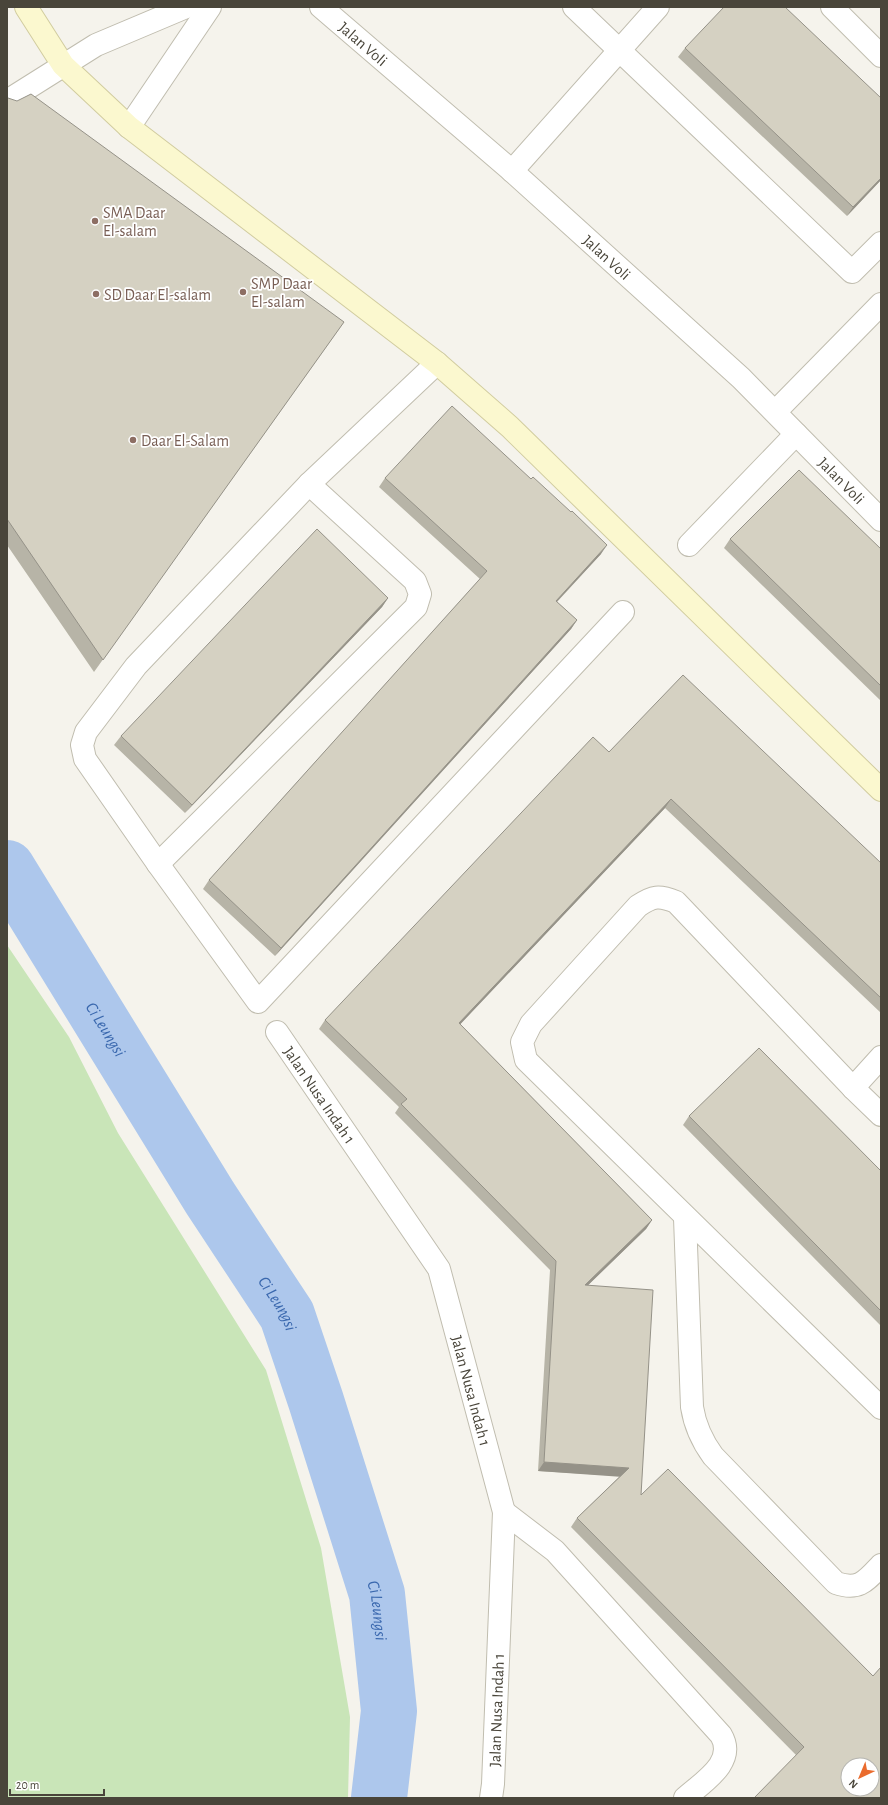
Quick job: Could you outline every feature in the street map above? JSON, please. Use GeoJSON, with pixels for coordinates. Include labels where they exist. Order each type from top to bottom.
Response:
{"type":"FeatureCollection","features":[{"type":"Feature","properties":{"kind":"street"},"geometry":{"type":"LineString","coordinates":[[26,7],[63,65],[129,127],[437,363],[510,427],[881,790]]}},
{"type":"Feature","properties":{"kind":"street"},"geometry":{"type":"LineString","coordinates":[[7,101],[96,45],[186,7]]}},
{"type":"Feature","properties":{"kind":"street"},"geometry":{"type":"LineString","coordinates":[[129,127],[210,7]]}},
{"type":"Feature","properties":{"kind":"street","name":"Jalan Voli"},"geometry":{"type":"LineString","coordinates":[[322,7],[512,171],[735,372],[776,411],[796,434],[881,520]]}},
{"type":"Feature","properties":{"kind":"street"},"geometry":{"type":"LineString","coordinates":[[574,7],[852,272],[881,243]]}},
{"type":"Feature","properties":{"kind":"street"},"geometry":{"type":"LineString","coordinates":[[512,171],[619,49],[658,7]]}},
{"type":"Feature","properties":{"kind":"street"},"geometry":{"type":"LineString","coordinates":[[832,7],[881,56]]}},
{"type":"Feature","properties":{"kind":"street"},"geometry":{"type":"LineString","coordinates":[[776,411],[881,304]]}},
{"type":"Feature","properties":{"kind":"street"},"geometry":{"type":"LineString","coordinates":[[437,363],[309,484],[136,666],[86,732],[82,745],[85,759],[158,864],[258,1002],[623,612]]}},
{"type":"Feature","properties":{"kind":"street"},"geometry":{"type":"LineString","coordinates":[[689,545],[796,434]]}},
{"type":"Feature","properties":{"kind":"street"},"geometry":{"type":"LineString","coordinates":[[158,864],[416,607],[420,594],[415,581],[309,484]]}},
{"type":"Feature","properties":{"kind":"street"},"geometry":{"type":"LineString","coordinates":[[881,1115],[853,1088],[676,902],[664,897],[655,897],[638,906],[531,1024],[522,1042],[526,1060],[685,1218],[881,1408]]}},
{"type":"Feature","properties":{"kind":"street","name":"Jalan Nusa Indah 1"},"geometry":{"type":"LineString","coordinates":[[278,1032],[439,1269],[504,1512],[497,1793]]}},
{"type":"Feature","properties":{"kind":"street"},"geometry":{"type":"LineString","coordinates":[[853,1088],[881,1057]]}},
{"type":"Feature","properties":{"kind":"street"},"geometry":{"type":"LineString","coordinates":[[685,1218],[692,1407],[694,1421],[706,1447],[836,1583],[845,1586],[855,1586],[866,1581],[881,1565]]}},
{"type":"Feature","properties":{"kind":"street"},"geometry":{"type":"LineString","coordinates":[[504,1512],[555,1551],[721,1735],[726,1743],[724,1759],[720,1766],[685,1798]]}},
{"type":"Feature","properties":{"kind":"green space"},"geometry":{"type":"Polygon","coordinates":[[[7,945],[69,1037],[118,1133],[266,1370],[321,1548],[350,1717],[348,1798],[7,1798],[7,945]]]}},
{"type":"Feature","properties":{"kind":"building"},"geometry":{"type":"Polygon","coordinates":[[[724,7],[785,7],[881,98],[881,178],[853,207],[685,48],[724,7]]]}},
{"type":"Feature","properties":{"kind":"building","name":"Daar El-Salam"},"geometry":{"type":"Polygon","coordinates":[[[31,94],[344,322],[103,660],[7,519],[7,99],[17,101],[31,94]]]}},
{"type":"Feature","properties":{"kind":"building"},"geometry":{"type":"Polygon","coordinates":[[[452,406],[531,479],[533,477],[571,512],[572,511],[607,545],[556,601],[577,620],[281,948],[209,880],[487,571],[385,478],[452,406]]]}},
{"type":"Feature","properties":{"kind":"building"},"geometry":{"type":"Polygon","coordinates":[[[799,470],[881,549],[881,686],[730,539],[799,470]]]}},
{"type":"Feature","properties":{"kind":"building"},"geometry":{"type":"Polygon","coordinates":[[[317,529],[388,598],[192,805],[121,736],[317,529]]]}},
{"type":"Feature","properties":{"kind":"building"},"geometry":{"type":"Polygon","coordinates":[[[683,675],[881,863],[881,998],[671,799],[459,1023],[652,1220],[585,1285],[653,1290],[641,1495],[668,1469],[873,1676],[881,1667],[881,1798],[754,1798],[804,1747],[577,1518],[629,1468],[544,1462],[556,1261],[401,1104],[407,1099],[325,1020],[593,737],[609,752],[683,675]]]}},
{"type":"Feature","properties":{"kind":"building"},"geometry":{"type":"Polygon","coordinates":[[[759,1048],[881,1171],[881,1311],[689,1116],[759,1048]]]}},
{"type":"Feature","properties":{"kind":"waterway","name":"Ci Leungsi"},"geometry":{"type":"LineString","coordinates":[[7,868],[210,1198],[287,1315],[377,1594],[389,1711],[379,1798]]}},
{"type":"Feature","properties":{"kind":"place","name":"SMA Daar El-salam"},"geometry":{"type":"Point","coordinates":[95,221]}},
{"type":"Feature","properties":{"kind":"place","name":"SMP Daar El-salam"},"geometry":{"type":"Point","coordinates":[243,292]}},
{"type":"Feature","properties":{"kind":"place","name":"SD Daar El-salam"},"geometry":{"type":"Point","coordinates":[96,294]}},
{"type":"Feature","properties":{"kind":"place","name":"Daar El-Salam"},"geometry":{"type":"Point","coordinates":[133,440]}}]}
